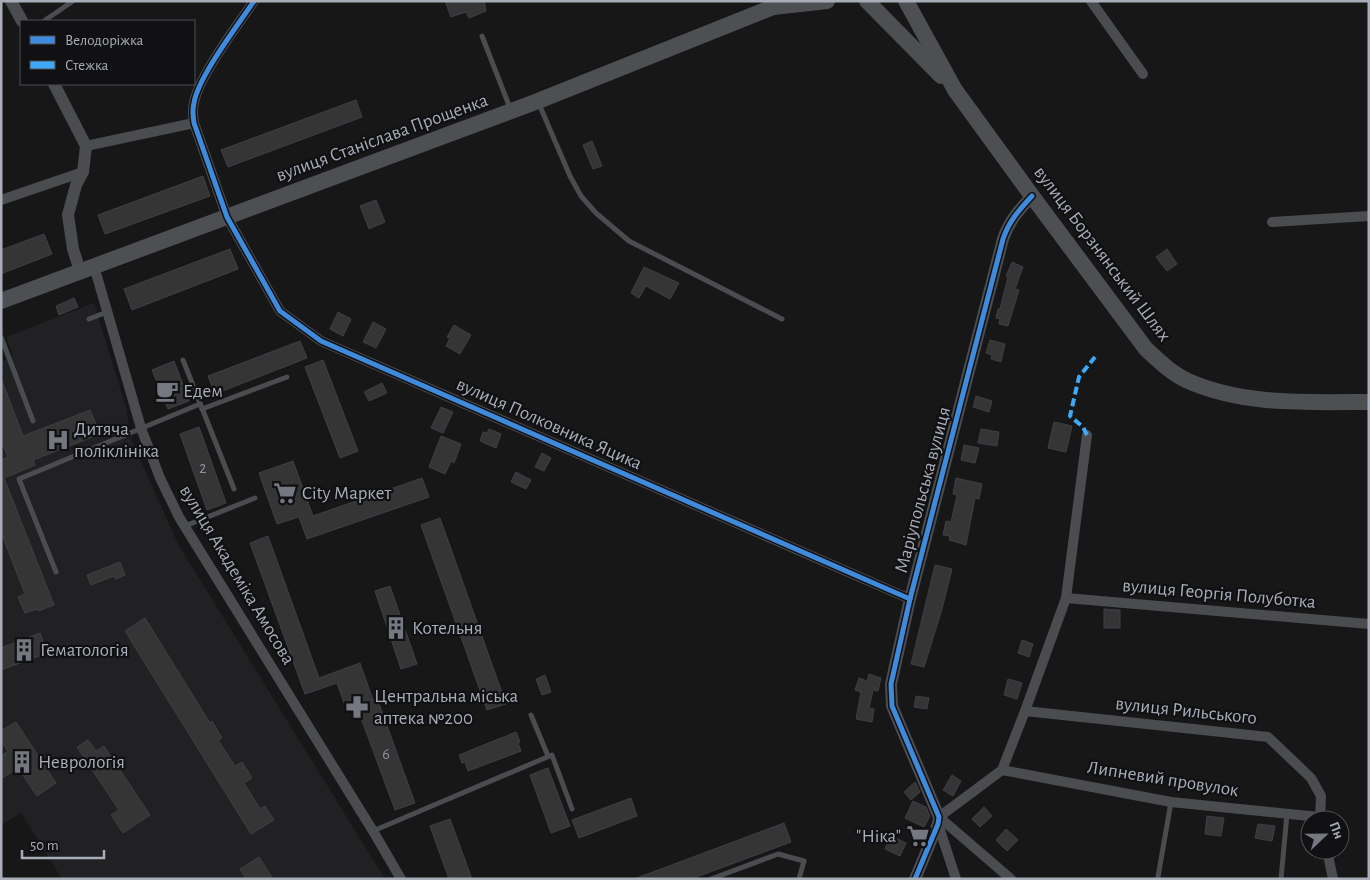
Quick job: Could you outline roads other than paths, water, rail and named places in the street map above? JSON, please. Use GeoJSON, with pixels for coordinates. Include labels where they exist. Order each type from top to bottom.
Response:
{"type":"FeatureCollection","features":[{"type":"Feature","properties":{"kind":"main road","name":"вулиця Станіслава Прощенка"},"geometry":{"type":"LineString","coordinates":[[1,301],[538,101],[778,4],[827,1]]}},
{"type":"Feature","properties":{"kind":"main road","name":"вулиця Борзнянський Шлях"},"geometry":{"type":"LineString","coordinates":[[868,1],[955,90]]}},
{"type":"Feature","properties":{"kind":"main road","name":"вулиця Борзнянський Шлях"},"geometry":{"type":"LineString","coordinates":[[906,1],[955,90],[1146,349],[1165,366],[1187,381],[1216,391],[1246,398],[1288,402],[1369,402]]}},
{"type":"Feature","properties":{"kind":"street"},"geometry":{"type":"LineString","coordinates":[[11,1],[21,20]]}},
{"type":"Feature","properties":{"kind":"street"},"geometry":{"type":"LineString","coordinates":[[86,146],[194,123],[194,102],[199,89],[210,68],[254,1]]}},
{"type":"Feature","properties":{"kind":"street"},"geometry":{"type":"LineString","coordinates":[[1091,1],[1143,74]]}},
{"type":"Feature","properties":{"kind":"street"},"geometry":{"type":"LineString","coordinates":[[55,85],[86,146],[83,172],[76,185],[68,215],[68,228],[73,249],[87,268]]}},
{"type":"Feature","properties":{"kind":"street","name":"вулиця Полковника Яцика"},"geometry":{"type":"LineString","coordinates":[[194,123],[227,217],[280,311],[321,341],[910,599]]}},
{"type":"Feature","properties":{"kind":"street"},"geometry":{"type":"LineString","coordinates":[[1,200],[83,172]]}},
{"type":"Feature","properties":{"kind":"street","name":"Маріупольська вулиця"},"geometry":{"type":"LineString","coordinates":[[939,821],[892,706],[890,696],[894,667],[1003,239],[1014,215],[1032,196]]}},
{"type":"Feature","properties":{"kind":"street"},"geometry":{"type":"LineString","coordinates":[[1272,222],[1369,216]]}},
{"type":"Feature","properties":{"kind":"street","name":"вулиця Академіка Амосова"},"geometry":{"type":"LineString","coordinates":[[87,268],[107,312],[141,428],[160,478],[185,526],[401,879]]}},
{"type":"Feature","properties":{"kind":"street"},"geometry":{"type":"LineString","coordinates":[[915,879],[939,821],[1002,770],[1025,711],[1066,598],[1087,436]]}},
{"type":"Feature","properties":{"kind":"street","name":"вулиця Георгія Полуботка"},"geometry":{"type":"LineString","coordinates":[[1066,598],[1369,624]]}},
{"type":"Feature","properties":{"kind":"street","name":"вулиця Рильського"},"geometry":{"type":"LineString","coordinates":[[1025,711],[1268,737],[1311,778],[1322,796],[1321,810]]}},
{"type":"Feature","properties":{"kind":"street","name":"Липневий провулок"},"geometry":{"type":"LineString","coordinates":[[1002,770],[1171,802],[1300,816]]}},
{"type":"Feature","properties":{"kind":"street"},"geometry":{"type":"LineString","coordinates":[[939,821],[956,879]]}},
{"type":"Feature","properties":{"kind":"street"},"geometry":{"type":"LineString","coordinates":[[939,821],[1011,879]]}},
{"type":"Feature","properties":{"kind":"street"},"geometry":{"type":"LineString","coordinates":[[1329,860],[1333,879]]}},
{"type":"Feature","properties":{"kind":"lane"},"geometry":{"type":"LineString","coordinates":[[45,20],[73,1]]}},
{"type":"Feature","properties":{"kind":"lane"},"geometry":{"type":"LineString","coordinates":[[482,36],[511,111]]}},
{"type":"Feature","properties":{"kind":"lane"},"geometry":{"type":"LineString","coordinates":[[538,101],[570,176],[581,196],[596,213],[629,242],[782,318]]}},
{"type":"Feature","properties":{"kind":"lane"},"geometry":{"type":"LineString","coordinates":[[90,319],[107,312]]}},
{"type":"Feature","properties":{"kind":"lane"},"geometry":{"type":"LineString","coordinates":[[1,337],[33,421]]}},
{"type":"Feature","properties":{"kind":"lane"},"geometry":{"type":"LineString","coordinates":[[183,360],[234,489]]}},
{"type":"Feature","properties":{"kind":"lane"},"geometry":{"type":"LineString","coordinates":[[56,572],[18,479],[141,428],[288,377]]}},
{"type":"Feature","properties":{"kind":"lane"},"geometry":{"type":"LineString","coordinates":[[185,526],[254,498]]}},
{"type":"Feature","properties":{"kind":"lane"},"geometry":{"type":"LineString","coordinates":[[531,715],[548,756]]}},
{"type":"Feature","properties":{"kind":"lane"},"geometry":{"type":"LineString","coordinates":[[373,831],[552,754],[572,809]]}},
{"type":"Feature","properties":{"kind":"lane"},"geometry":{"type":"LineString","coordinates":[[1158,877],[1171,802]]}},
{"type":"Feature","properties":{"kind":"lane"},"geometry":{"type":"LineString","coordinates":[[1281,879],[1287,814]]}},
{"type":"Feature","properties":{"kind":"lane"},"geometry":{"type":"LineString","coordinates":[[713,879],[778,854],[804,861],[799,879]]}},
{"type":"Feature","properties":{"kind":"place","name":"Едем"},"geometry":{"type":"Point","coordinates":[167,391]}},
{"type":"Feature","properties":{"kind":"place","name":"Дитяча поліклініка"},"geometry":{"type":"Point","coordinates":[58,440]}},
{"type":"Feature","properties":{"kind":"place","name":"City Маркет"},"geometry":{"type":"Point","coordinates":[285,493]}},
{"type":"Feature","properties":{"kind":"place","name":"Котельня"},"geometry":{"type":"Point","coordinates":[396,628]}},
{"type":"Feature","properties":{"kind":"place","name":"Гематологія"},"geometry":{"type":"Point","coordinates":[24,650]}},
{"type":"Feature","properties":{"kind":"place","name":"Центральна міська аптека №200"},"geometry":{"type":"Point","coordinates":[357,707]}},
{"type":"Feature","properties":{"kind":"place","name":"Неврологія"},"geometry":{"type":"Point","coordinates":[22,762]}},
{"type":"Feature","properties":{"kind":"place","name":"\"Ніка\""},"geometry":{"type":"Point","coordinates":[918,836]}}]}
